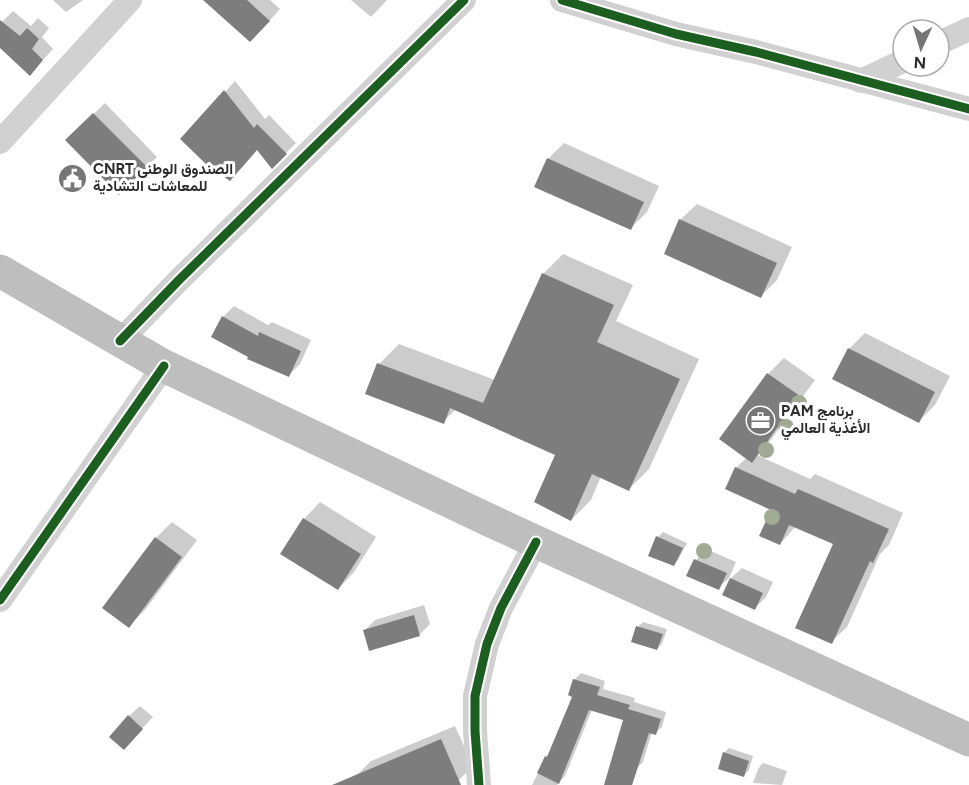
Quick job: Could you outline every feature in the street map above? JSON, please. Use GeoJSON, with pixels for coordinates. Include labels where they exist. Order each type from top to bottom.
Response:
{"type":"FeatureCollection","features":[{"type":"Feature","properties":{"kind":"highway"},"geometry":{"type":"LineString","coordinates":[[0,271],[164,366],[536,542],[969,740]]}},
{"type":"Feature","properties":{"kind":"street"},"geometry":{"type":"LineString","coordinates":[[0,142],[130,0]]}},
{"type":"Feature","properties":{"kind":"street"},"geometry":{"type":"LineString","coordinates":[[120,341],[464,0]]}},
{"type":"Feature","properties":{"kind":"street"},"geometry":{"type":"LineString","coordinates":[[562,0],[676,34],[756,52],[969,109]]}},
{"type":"Feature","properties":{"kind":"street"},"geometry":{"type":"LineString","coordinates":[[951,37],[969,29]]}},
{"type":"Feature","properties":{"kind":"street"},"geometry":{"type":"LineString","coordinates":[[861,81],[891,67]]}},
{"type":"Feature","properties":{"kind":"street"},"geometry":{"type":"LineString","coordinates":[[0,600],[164,366]]}},
{"type":"Feature","properties":{"kind":"street"},"geometry":{"type":"LineString","coordinates":[[479,785],[475,731],[477,685],[487,644],[501,608],[536,542]]}},
{"type":"Feature","properties":{"kind":"street"},"geometry":{"type":"LineString","coordinates":[[0,566],[25,564]]}},
{"type":"Feature","properties":{"kind":"building"},"geometry":{"type":"Polygon","coordinates":[[[203,0],[247,0],[270,21],[250,42],[203,0]]]}},
{"type":"Feature","properties":{"kind":"building"},"geometry":{"type":"Polygon","coordinates":[[[0,20],[20,36],[27,28],[39,39],[32,49],[43,60],[30,76],[0,48],[0,20]]]}},
{"type":"Feature","properties":{"kind":"building"},"geometry":{"type":"Polygon","coordinates":[[[224,90],[254,128],[257,124],[287,154],[272,169],[257,150],[230,181],[208,166],[180,139],[224,90]]]}},
{"type":"Feature","properties":{"kind":"building"},"geometry":{"type":"Polygon","coordinates":[[[93,113],[148,168],[119,195],[65,140],[93,113]]]}},
{"type":"Feature","properties":{"kind":"building"},"geometry":{"type":"Polygon","coordinates":[[[547,158],[644,202],[631,230],[534,187],[547,158]]]}},
{"type":"Feature","properties":{"kind":"building"},"geometry":{"type":"Polygon","coordinates":[[[679,219],[777,263],[761,298],[664,254],[679,219]]]}},
{"type":"Feature","properties":{"kind":"building"},"geometry":{"type":"Polygon","coordinates":[[[542,273],[614,305],[597,342],[680,379],[629,491],[592,474],[571,521],[534,502],[555,455],[450,408],[444,424],[365,394],[377,363],[483,403],[542,273]]]}},
{"type":"Feature","properties":{"kind":"building"},"geometry":{"type":"Polygon","coordinates":[[[222,316],[258,336],[259,332],[301,351],[289,377],[247,359],[248,357],[211,337],[222,316]]]}},
{"type":"Feature","properties":{"kind":"building"},"geometry":{"type":"Polygon","coordinates":[[[848,348],[935,392],[919,423],[832,379],[848,348]]]}},
{"type":"Feature","properties":{"kind":"building"},"geometry":{"type":"Polygon","coordinates":[[[767,373],[800,396],[752,463],[719,439],[767,373]]]}},
{"type":"Feature","properties":{"kind":"building"},"geometry":{"type":"Polygon","coordinates":[[[735,467],[795,494],[798,489],[889,529],[873,563],[870,561],[832,644],[795,628],[833,544],[789,525],[780,545],[759,536],[771,510],[725,489],[735,467]]]}},
{"type":"Feature","properties":{"kind":"building"},"geometry":{"type":"Polygon","coordinates":[[[303,518],[361,554],[338,590],[280,554],[303,518]]]}},
{"type":"Feature","properties":{"kind":"building"},"geometry":{"type":"Polygon","coordinates":[[[656,536],[683,548],[674,566],[648,556],[656,536]]]}},
{"type":"Feature","properties":{"kind":"building"},"geometry":{"type":"Polygon","coordinates":[[[155,537],[182,557],[129,628],[102,608],[155,537]]]}},
{"type":"Feature","properties":{"kind":"building"},"geometry":{"type":"Polygon","coordinates":[[[694,559],[727,573],[719,590],[686,576],[694,559]]]}},
{"type":"Feature","properties":{"kind":"building"},"geometry":{"type":"Polygon","coordinates":[[[730,578],[763,593],[755,610],[722,595],[730,578]]]}},
{"type":"Feature","properties":{"kind":"building"},"geometry":{"type":"Polygon","coordinates":[[[414,615],[420,636],[369,651],[363,630],[414,615]]]}},
{"type":"Feature","properties":{"kind":"building"},"geometry":{"type":"Polygon","coordinates":[[[636,626],[663,634],[657,650],[631,642],[636,626]]]}},
{"type":"Feature","properties":{"kind":"building"},"geometry":{"type":"Polygon","coordinates":[[[573,679],[600,687],[597,695],[630,705],[628,709],[661,719],[656,735],[649,733],[632,785],[604,785],[623,720],[589,710],[559,784],[537,773],[545,756],[547,757],[572,697],[568,695],[573,679]]]}},
{"type":"Feature","properties":{"kind":"building"},"geometry":{"type":"Polygon","coordinates":[[[128,715],[143,729],[124,750],[109,737],[128,715]]]}},
{"type":"Feature","properties":{"kind":"building"},"geometry":{"type":"Polygon","coordinates":[[[441,739],[461,785],[332,785],[441,739]]]}},
{"type":"Feature","properties":{"kind":"building"},"geometry":{"type":"Polygon","coordinates":[[[723,752],[749,761],[744,777],[718,769],[723,752]]]}},
{"type":"Feature","properties":{"kind":"cycle path"},"geometry":{"type":"LineString","coordinates":[[120,341],[464,0]]}},
{"type":"Feature","properties":{"kind":"cycle path"},"geometry":{"type":"LineString","coordinates":[[562,0],[676,34],[756,52],[969,109]]}},
{"type":"Feature","properties":{"kind":"cycle path"},"geometry":{"type":"LineString","coordinates":[[0,600],[164,366]]}},
{"type":"Feature","properties":{"kind":"cycle path"},"geometry":{"type":"LineString","coordinates":[[479,785],[475,696],[487,644],[501,608],[536,542]]}},
{"type":"Feature","properties":{"kind":"place","name":"CNRT الصندوق الوطني للمعاشات التشادية"},"geometry":{"type":"Point","coordinates":[72,178]}},
{"type":"Feature","properties":{"kind":"place","name":"PAM برنامج الأغذية العالمي"},"geometry":{"type":"Point","coordinates":[760,420]}}]}
